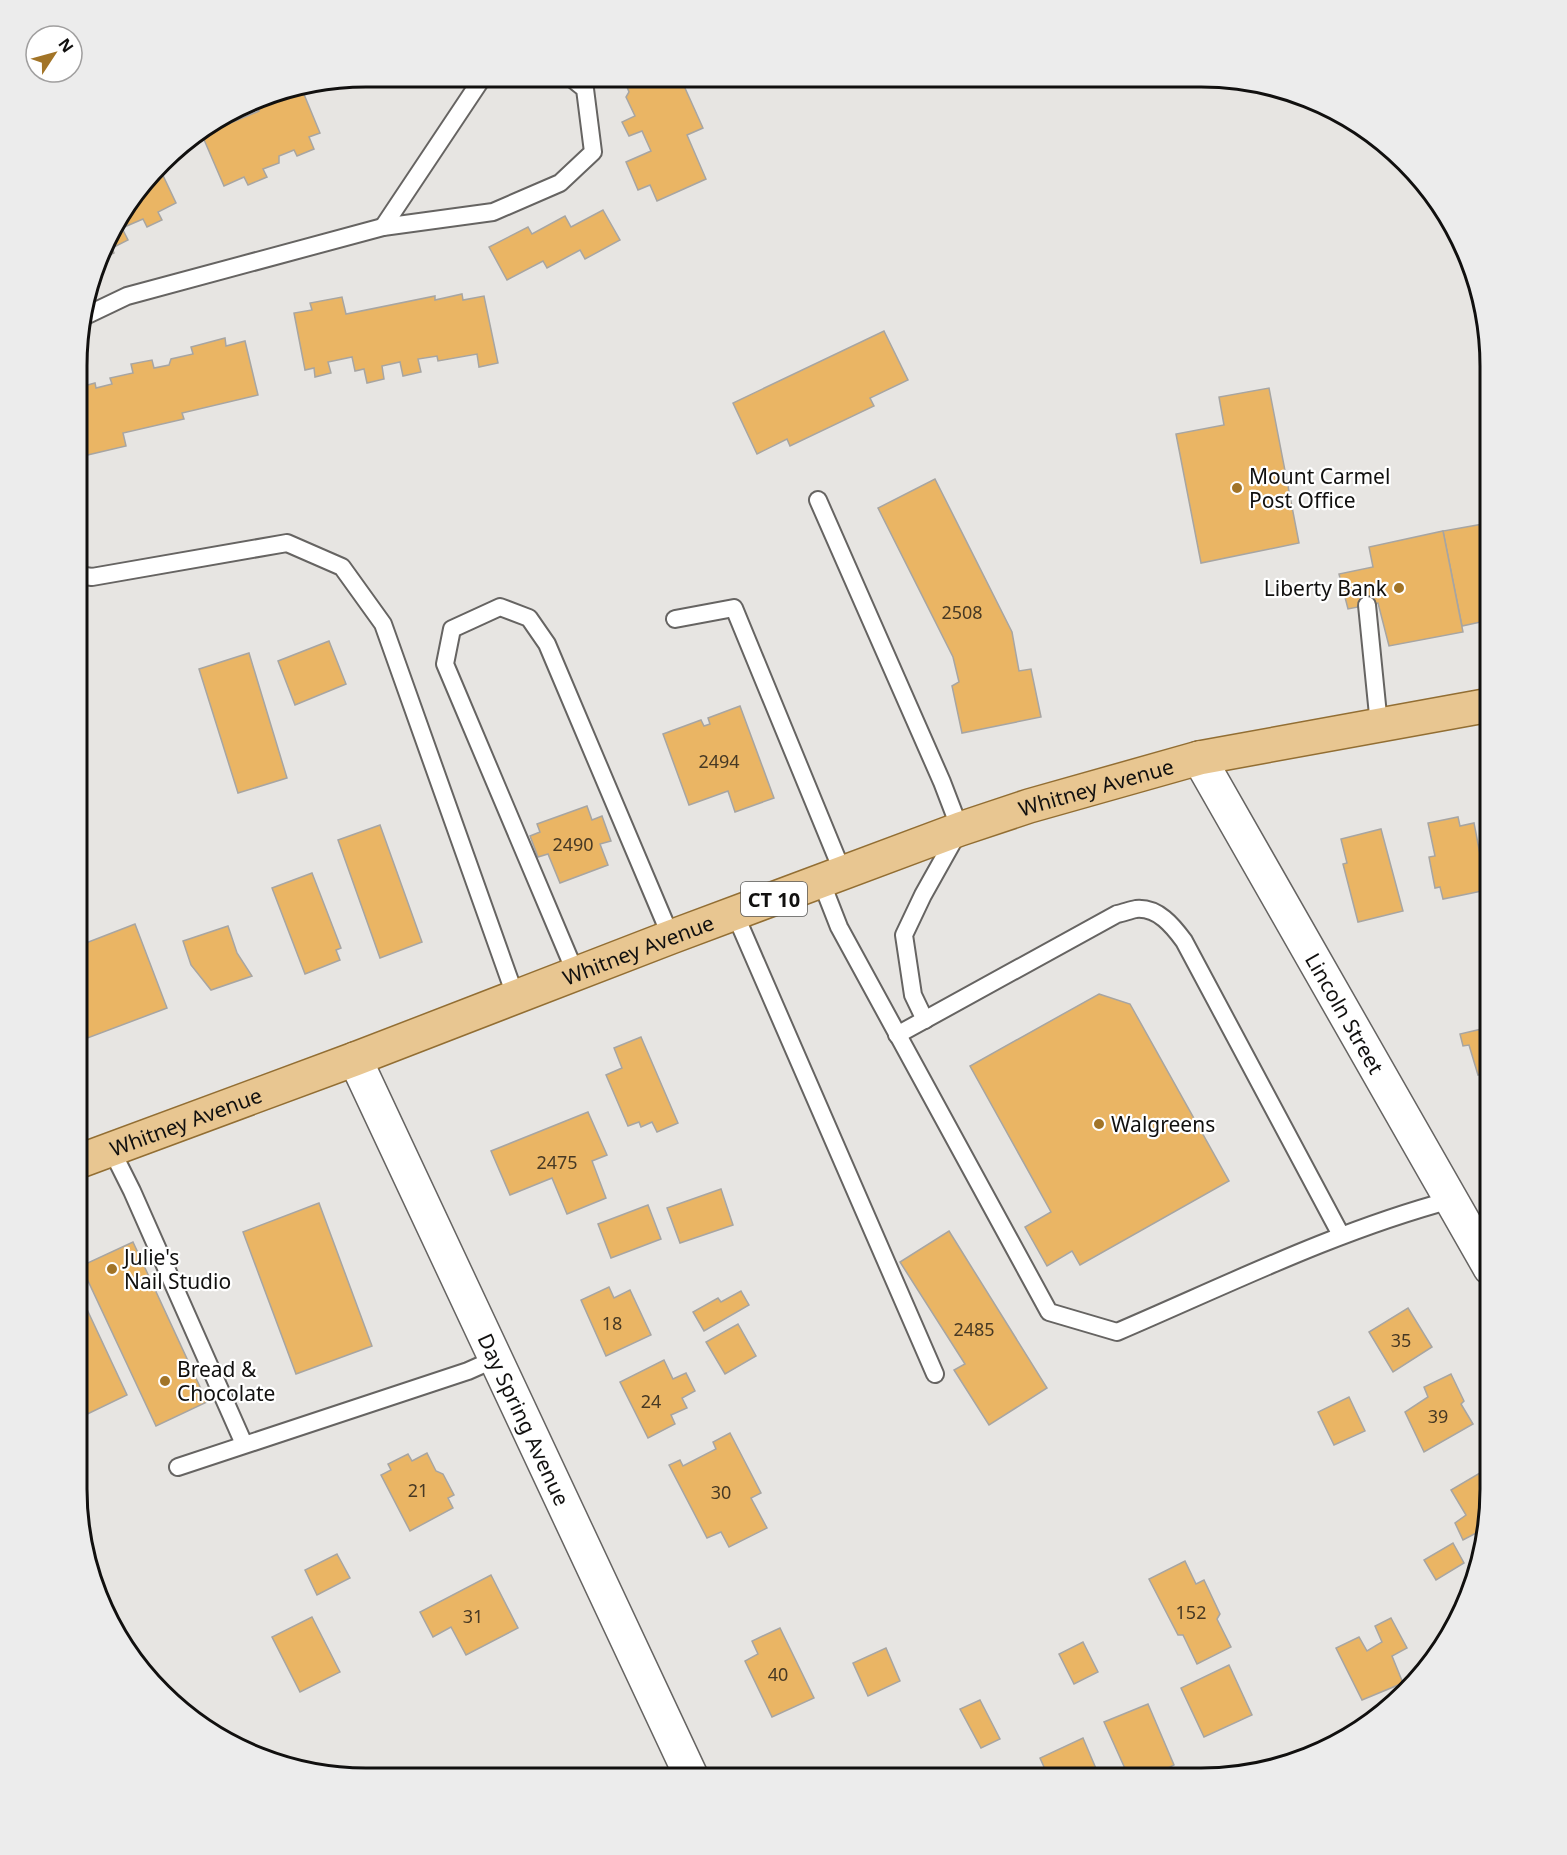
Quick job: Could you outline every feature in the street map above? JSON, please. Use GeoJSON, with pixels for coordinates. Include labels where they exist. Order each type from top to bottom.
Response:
{"type":"FeatureCollection","features":[{"type":"Feature","properties":{"kind":"main road","name":"Whitney Avenue"},"geometry":{"type":"LineString","coordinates":[[87,1158],[355,1059],[960,828],[1198,758],[1480,707]]}},
{"type":"Feature","properties":{"kind":"street","name":"Lincoln Street"},"geometry":{"type":"LineString","coordinates":[[1198,758],[1480,1251]]}},
{"type":"Feature","properties":{"kind":"street","name":"Day Spring Avenue"},"geometry":{"type":"LineString","coordinates":[[355,1059],[687,1768]]}},
{"type":"Feature","properties":{"kind":"lane"},"geometry":{"type":"LineString","coordinates":[[383,227],[476,87]]}},
{"type":"Feature","properties":{"kind":"lane"},"geometry":{"type":"LineString","coordinates":[[92,312],[127,296],[383,227],[493,212],[560,183],[592,152],[585,89],[582,87]]}},
{"type":"Feature","properties":{"kind":"lane"},"geometry":{"type":"LineString","coordinates":[[818,500],[960,828],[904,935],[913,995],[925,1020]]}},
{"type":"Feature","properties":{"kind":"lane"},"geometry":{"type":"LineString","coordinates":[[87,576],[287,543],[342,567],[383,624],[516,998]]}},
{"type":"Feature","properties":{"kind":"lane"},"geometry":{"type":"LineString","coordinates":[[1367,605],[1380,725]]}},
{"type":"Feature","properties":{"kind":"lane"},"geometry":{"type":"LineString","coordinates":[[576,974],[445,664],[452,628],[500,607],[529,618],[547,644],[671,937]]}},
{"type":"Feature","properties":{"kind":"lane"},"geometry":{"type":"LineString","coordinates":[[675,619],[734,608],[832,877],[839,927],[1049,1312],[1117,1332],[1341,1235],[1409,1211],[1451,1200]]}},
{"type":"Feature","properties":{"kind":"lane"},"geometry":{"type":"LineString","coordinates":[[897,1035],[1117,914],[1139,909],[1159,914],[1173,926],[1184,941],[1341,1235]]}},
{"type":"Feature","properties":{"kind":"lane"},"geometry":{"type":"LineString","coordinates":[[735,914],[935,1374]]}},
{"type":"Feature","properties":{"kind":"lane"},"geometry":{"type":"LineString","coordinates":[[111,1149],[132,1191],[244,1444]]}},
{"type":"Feature","properties":{"kind":"lane"},"geometry":{"type":"LineString","coordinates":[[178,1467],[468,1371],[495,1359]]}},
{"type":"Feature","properties":{"kind":"building"},"geometry":{"type":"Polygon","coordinates":[[[627,87],[685,87],[703,128],[687,135],[706,179],[657,201],[650,185],[638,190],[626,162],[651,151],[642,131],[629,136],[622,122],[635,116],[626,97],[629,92],[627,87]]]}},
{"type":"Feature","properties":{"kind":"building"},"geometry":{"type":"Polygon","coordinates":[[[304,94],[320,133],[309,137],[314,149],[297,156],[294,150],[279,156],[279,163],[263,169],[267,177],[248,185],[244,177],[224,186],[204,139],[222,126],[259,111],[259,108],[304,94]]]}},
{"type":"Feature","properties":{"kind":"building"},"geometry":{"type":"Polygon","coordinates":[[[163,175],[176,203],[158,212],[162,220],[147,227],[143,219],[123,227],[163,175]]]}},
{"type":"Feature","properties":{"kind":"building"},"geometry":{"type":"Polygon","coordinates":[[[603,210],[620,240],[585,259],[580,250],[547,268],[543,261],[507,280],[489,247],[528,227],[532,234],[565,216],[571,227],[603,210]]]}},
{"type":"Feature","properties":{"kind":"building"},"geometry":{"type":"Polygon","coordinates":[[[122,229],[128,240],[114,247],[122,229]]]}},
{"type":"Feature","properties":{"kind":"building"},"geometry":{"type":"Polygon","coordinates":[[[462,294],[463,300],[484,296],[498,363],[479,367],[477,354],[438,361],[437,356],[418,359],[421,372],[403,376],[400,362],[382,366],[384,379],[367,383],[364,369],[355,371],[352,357],[328,362],[331,373],[315,377],[314,368],[305,370],[294,313],[312,310],[310,303],[342,297],[346,314],[435,296],[435,300],[462,294]]]}},
{"type":"Feature","properties":{"kind":"building"},"geometry":{"type":"Polygon","coordinates":[[[884,331],[908,380],[870,398],[874,406],[790,446],[787,439],[757,454],[733,403],[884,331]]]}},
{"type":"Feature","properties":{"kind":"building"},"geometry":{"type":"Polygon","coordinates":[[[225,338],[226,346],[245,341],[258,395],[182,413],[184,419],[123,433],[126,446],[87,455],[87,385],[95,383],[96,388],[112,384],[110,378],[133,373],[131,364],[152,360],[154,368],[169,365],[171,359],[193,354],[191,347],[225,338]]]}},
{"type":"Feature","properties":{"kind":"building","name":"Mount Carmel Post Office"},"geometry":{"type":"Polygon","coordinates":[[[1269,388],[1299,543],[1201,563],[1176,434],[1224,425],[1219,397],[1269,388]]]}},
{"type":"Feature","properties":{"kind":"building"},"geometry":{"type":"Polygon","coordinates":[[[935,479],[1012,632],[1019,671],[1031,669],[1041,717],[962,733],[952,686],[959,682],[953,657],[878,508],[935,479]]]}},
{"type":"Feature","properties":{"kind":"building"},"geometry":{"type":"Polygon","coordinates":[[[1480,525],[1480,622],[1462,626],[1443,531],[1480,525]]]}},
{"type":"Feature","properties":{"kind":"building","name":"Liberty Bank"},"geometry":{"type":"Polygon","coordinates":[[[1443,531],[1463,632],[1389,646],[1378,603],[1348,609],[1339,574],[1373,567],[1369,547],[1443,531]]]}},
{"type":"Feature","properties":{"kind":"building"},"geometry":{"type":"Polygon","coordinates":[[[329,641],[346,684],[295,705],[278,661],[329,641]]]}},
{"type":"Feature","properties":{"kind":"building"},"geometry":{"type":"Polygon","coordinates":[[[249,653],[287,778],[238,793],[199,669],[249,653]]]}},
{"type":"Feature","properties":{"kind":"building"},"geometry":{"type":"Polygon","coordinates":[[[740,706],[774,798],[735,812],[728,791],[689,805],[663,734],[701,720],[704,726],[710,724],[708,718],[740,706]]]}},
{"type":"Feature","properties":{"kind":"building"},"geometry":{"type":"Polygon","coordinates":[[[587,806],[592,820],[602,816],[611,841],[600,844],[608,865],[560,883],[548,854],[538,857],[530,836],[540,832],[537,824],[587,806]]]}},
{"type":"Feature","properties":{"kind":"building"},"geometry":{"type":"Polygon","coordinates":[[[1458,817],[1460,826],[1474,823],[1480,854],[1480,891],[1443,899],[1440,887],[1435,888],[1429,857],[1435,856],[1428,823],[1458,817]]]}},
{"type":"Feature","properties":{"kind":"building"},"geometry":{"type":"Polygon","coordinates":[[[380,825],[422,942],[380,958],[338,840],[380,825]]]}},
{"type":"Feature","properties":{"kind":"building"},"geometry":{"type":"Polygon","coordinates":[[[1381,829],[1403,911],[1358,922],[1343,864],[1347,863],[1341,839],[1381,829]]]}},
{"type":"Feature","properties":{"kind":"building"},"geometry":{"type":"Polygon","coordinates":[[[312,873],[341,948],[336,950],[340,960],[305,974],[272,888],[312,873]]]}},
{"type":"Feature","properties":{"kind":"building"},"geometry":{"type":"Polygon","coordinates":[[[135,924],[167,1008],[87,1038],[87,943],[135,924]]]}},
{"type":"Feature","properties":{"kind":"building"},"geometry":{"type":"Polygon","coordinates":[[[228,926],[237,953],[252,976],[211,990],[191,965],[183,941],[228,926]]]}},
{"type":"Feature","properties":{"kind":"building","name":"Walgreens"},"geometry":{"type":"Polygon","coordinates":[[[1099,994],[1130,1004],[1229,1181],[1080,1265],[1072,1251],[1047,1266],[1025,1227],[1051,1212],[970,1066],[1099,994]]]}},
{"type":"Feature","properties":{"kind":"building"},"geometry":{"type":"Polygon","coordinates":[[[1480,1029],[1480,1074],[1478,1075],[1469,1045],[1463,1046],[1460,1034],[1480,1029]]]}},
{"type":"Feature","properties":{"kind":"building"},"geometry":{"type":"Polygon","coordinates":[[[641,1037],[678,1123],[657,1132],[652,1122],[641,1127],[639,1122],[628,1126],[606,1075],[622,1068],[614,1048],[641,1037]]]}},
{"type":"Feature","properties":{"kind":"building"},"geometry":{"type":"Polygon","coordinates":[[[588,1112],[607,1155],[592,1161],[606,1198],[567,1214],[552,1178],[510,1195],[491,1151],[588,1112]]]}},
{"type":"Feature","properties":{"kind":"building"},"geometry":{"type":"Polygon","coordinates":[[[721,1189],[733,1225],[680,1243],[667,1208],[721,1189]]]}},
{"type":"Feature","properties":{"kind":"building"},"geometry":{"type":"Polygon","coordinates":[[[319,1203],[372,1346],[296,1374],[243,1232],[319,1203]]]}},
{"type":"Feature","properties":{"kind":"building"},"geometry":{"type":"Polygon","coordinates":[[[648,1205],[661,1239],[611,1258],[598,1224],[648,1205]]]}},
{"type":"Feature","properties":{"kind":"building"},"geometry":{"type":"Polygon","coordinates":[[[949,1231],[1047,1388],[989,1425],[954,1370],[965,1364],[900,1262],[949,1231]]]}},
{"type":"Feature","properties":{"kind":"building"},"geometry":{"type":"Polygon","coordinates":[[[133,1242],[207,1402],[156,1426],[87,1279],[87,1263],[133,1242]]]}},
{"type":"Feature","properties":{"kind":"building"},"geometry":{"type":"Polygon","coordinates":[[[609,1287],[614,1298],[630,1290],[651,1335],[606,1356],[581,1300],[609,1287]]]}},
{"type":"Feature","properties":{"kind":"building"},"geometry":{"type":"Polygon","coordinates":[[[741,1291],[749,1305],[704,1331],[693,1312],[718,1298],[721,1302],[741,1291]]]}},
{"type":"Feature","properties":{"kind":"building"},"geometry":{"type":"Polygon","coordinates":[[[1408,1308],[1432,1347],[1393,1372],[1369,1332],[1408,1308]]]}},
{"type":"Feature","properties":{"kind":"building"},"geometry":{"type":"Polygon","coordinates":[[[87,1309],[127,1395],[87,1414],[87,1309]]]}},
{"type":"Feature","properties":{"kind":"building"},"geometry":{"type":"Polygon","coordinates":[[[738,1324],[756,1356],[725,1374],[706,1342],[738,1324]]]}},
{"type":"Feature","properties":{"kind":"building"},"geometry":{"type":"Polygon","coordinates":[[[664,1360],[673,1379],[686,1373],[695,1391],[682,1398],[687,1408],[671,1415],[675,1424],[648,1438],[620,1382],[664,1360]]]}},
{"type":"Feature","properties":{"kind":"building"},"geometry":{"type":"Polygon","coordinates":[[[1451,1374],[1464,1401],[1461,1404],[1473,1424],[1424,1452],[1405,1412],[1428,1397],[1424,1387],[1451,1374]]]}},
{"type":"Feature","properties":{"kind":"building"},"geometry":{"type":"Polygon","coordinates":[[[1349,1397],[1365,1431],[1334,1445],[1318,1412],[1349,1397]]]}},
{"type":"Feature","properties":{"kind":"building"},"geometry":{"type":"Polygon","coordinates":[[[730,1433],[761,1493],[751,1498],[767,1528],[729,1547],[721,1532],[707,1538],[669,1465],[680,1460],[683,1466],[716,1449],[713,1442],[730,1433]]]}},
{"type":"Feature","properties":{"kind":"building"},"geometry":{"type":"Polygon","coordinates":[[[427,1453],[436,1471],[443,1474],[454,1495],[448,1498],[453,1508],[410,1531],[381,1475],[391,1470],[388,1464],[408,1454],[412,1461],[427,1453]]]}},
{"type":"Feature","properties":{"kind":"building"},"geometry":{"type":"Polygon","coordinates":[[[1480,1473],[1477,1533],[1463,1540],[1455,1523],[1466,1515],[1451,1490],[1480,1473]]]}},
{"type":"Feature","properties":{"kind":"building"},"geometry":{"type":"Polygon","coordinates":[[[1453,1543],[1464,1563],[1436,1580],[1424,1560],[1453,1543]]]}},
{"type":"Feature","properties":{"kind":"building"},"geometry":{"type":"Polygon","coordinates":[[[337,1554],[350,1578],[317,1595],[305,1570],[337,1554]]]}},
{"type":"Feature","properties":{"kind":"building"},"geometry":{"type":"Polygon","coordinates":[[[1185,1561],[1196,1584],[1204,1580],[1220,1614],[1217,1619],[1231,1647],[1197,1664],[1183,1635],[1178,1635],[1149,1579],[1185,1561]]]}},
{"type":"Feature","properties":{"kind":"building"},"geometry":{"type":"Polygon","coordinates":[[[491,1575],[518,1628],[466,1655],[451,1627],[433,1637],[420,1612],[491,1575]]]}},
{"type":"Feature","properties":{"kind":"building"},"geometry":{"type":"Polygon","coordinates":[[[312,1617],[340,1672],[300,1692],[272,1637],[312,1617]]]}},
{"type":"Feature","properties":{"kind":"building"},"geometry":{"type":"Polygon","coordinates":[[[1391,1618],[1407,1648],[1392,1656],[1402,1682],[1362,1700],[1336,1648],[1359,1637],[1367,1651],[1382,1642],[1375,1626],[1391,1618]]]}},
{"type":"Feature","properties":{"kind":"building"},"geometry":{"type":"Polygon","coordinates":[[[780,1628],[814,1698],[772,1717],[745,1661],[758,1654],[752,1641],[780,1628]]]}},
{"type":"Feature","properties":{"kind":"building"},"geometry":{"type":"Polygon","coordinates":[[[1083,1642],[1098,1672],[1074,1684],[1059,1654],[1083,1642]]]}},
{"type":"Feature","properties":{"kind":"building"},"geometry":{"type":"Polygon","coordinates":[[[886,1648],[900,1681],[868,1696],[853,1663],[886,1648]]]}},
{"type":"Feature","properties":{"kind":"building"},"geometry":{"type":"Polygon","coordinates":[[[1229,1665],[1252,1715],[1204,1737],[1181,1688],[1229,1665]]]}},
{"type":"Feature","properties":{"kind":"building"},"geometry":{"type":"Polygon","coordinates":[[[980,1700],[1000,1739],[981,1748],[960,1709],[980,1700]]]}},
{"type":"Feature","properties":{"kind":"building"},"geometry":{"type":"Polygon","coordinates":[[[1148,1704],[1174,1765],[1168,1768],[1125,1768],[1104,1722],[1148,1704]]]}},
{"type":"Feature","properties":{"kind":"building"},"geometry":{"type":"Polygon","coordinates":[[[1083,1738],[1096,1768],[1044,1768],[1040,1758],[1083,1738]]]}},
{"type":"Feature","properties":{"kind":"place","name":"Mount Carmel Post Office"},"geometry":{"type":"Point","coordinates":[1237,488]}},
{"type":"Feature","properties":{"kind":"place","name":"Liberty Bank"},"geometry":{"type":"Point","coordinates":[1399,588]}},
{"type":"Feature","properties":{"kind":"place","name":"Walgreens"},"geometry":{"type":"Point","coordinates":[1099,1124]}},
{"type":"Feature","properties":{"kind":"place","name":"Julie's Nail Studio"},"geometry":{"type":"Point","coordinates":[112,1269]}},
{"type":"Feature","properties":{"kind":"place","name":"Bread & Chocolate"},"geometry":{"type":"Point","coordinates":[165,1381]}}]}
